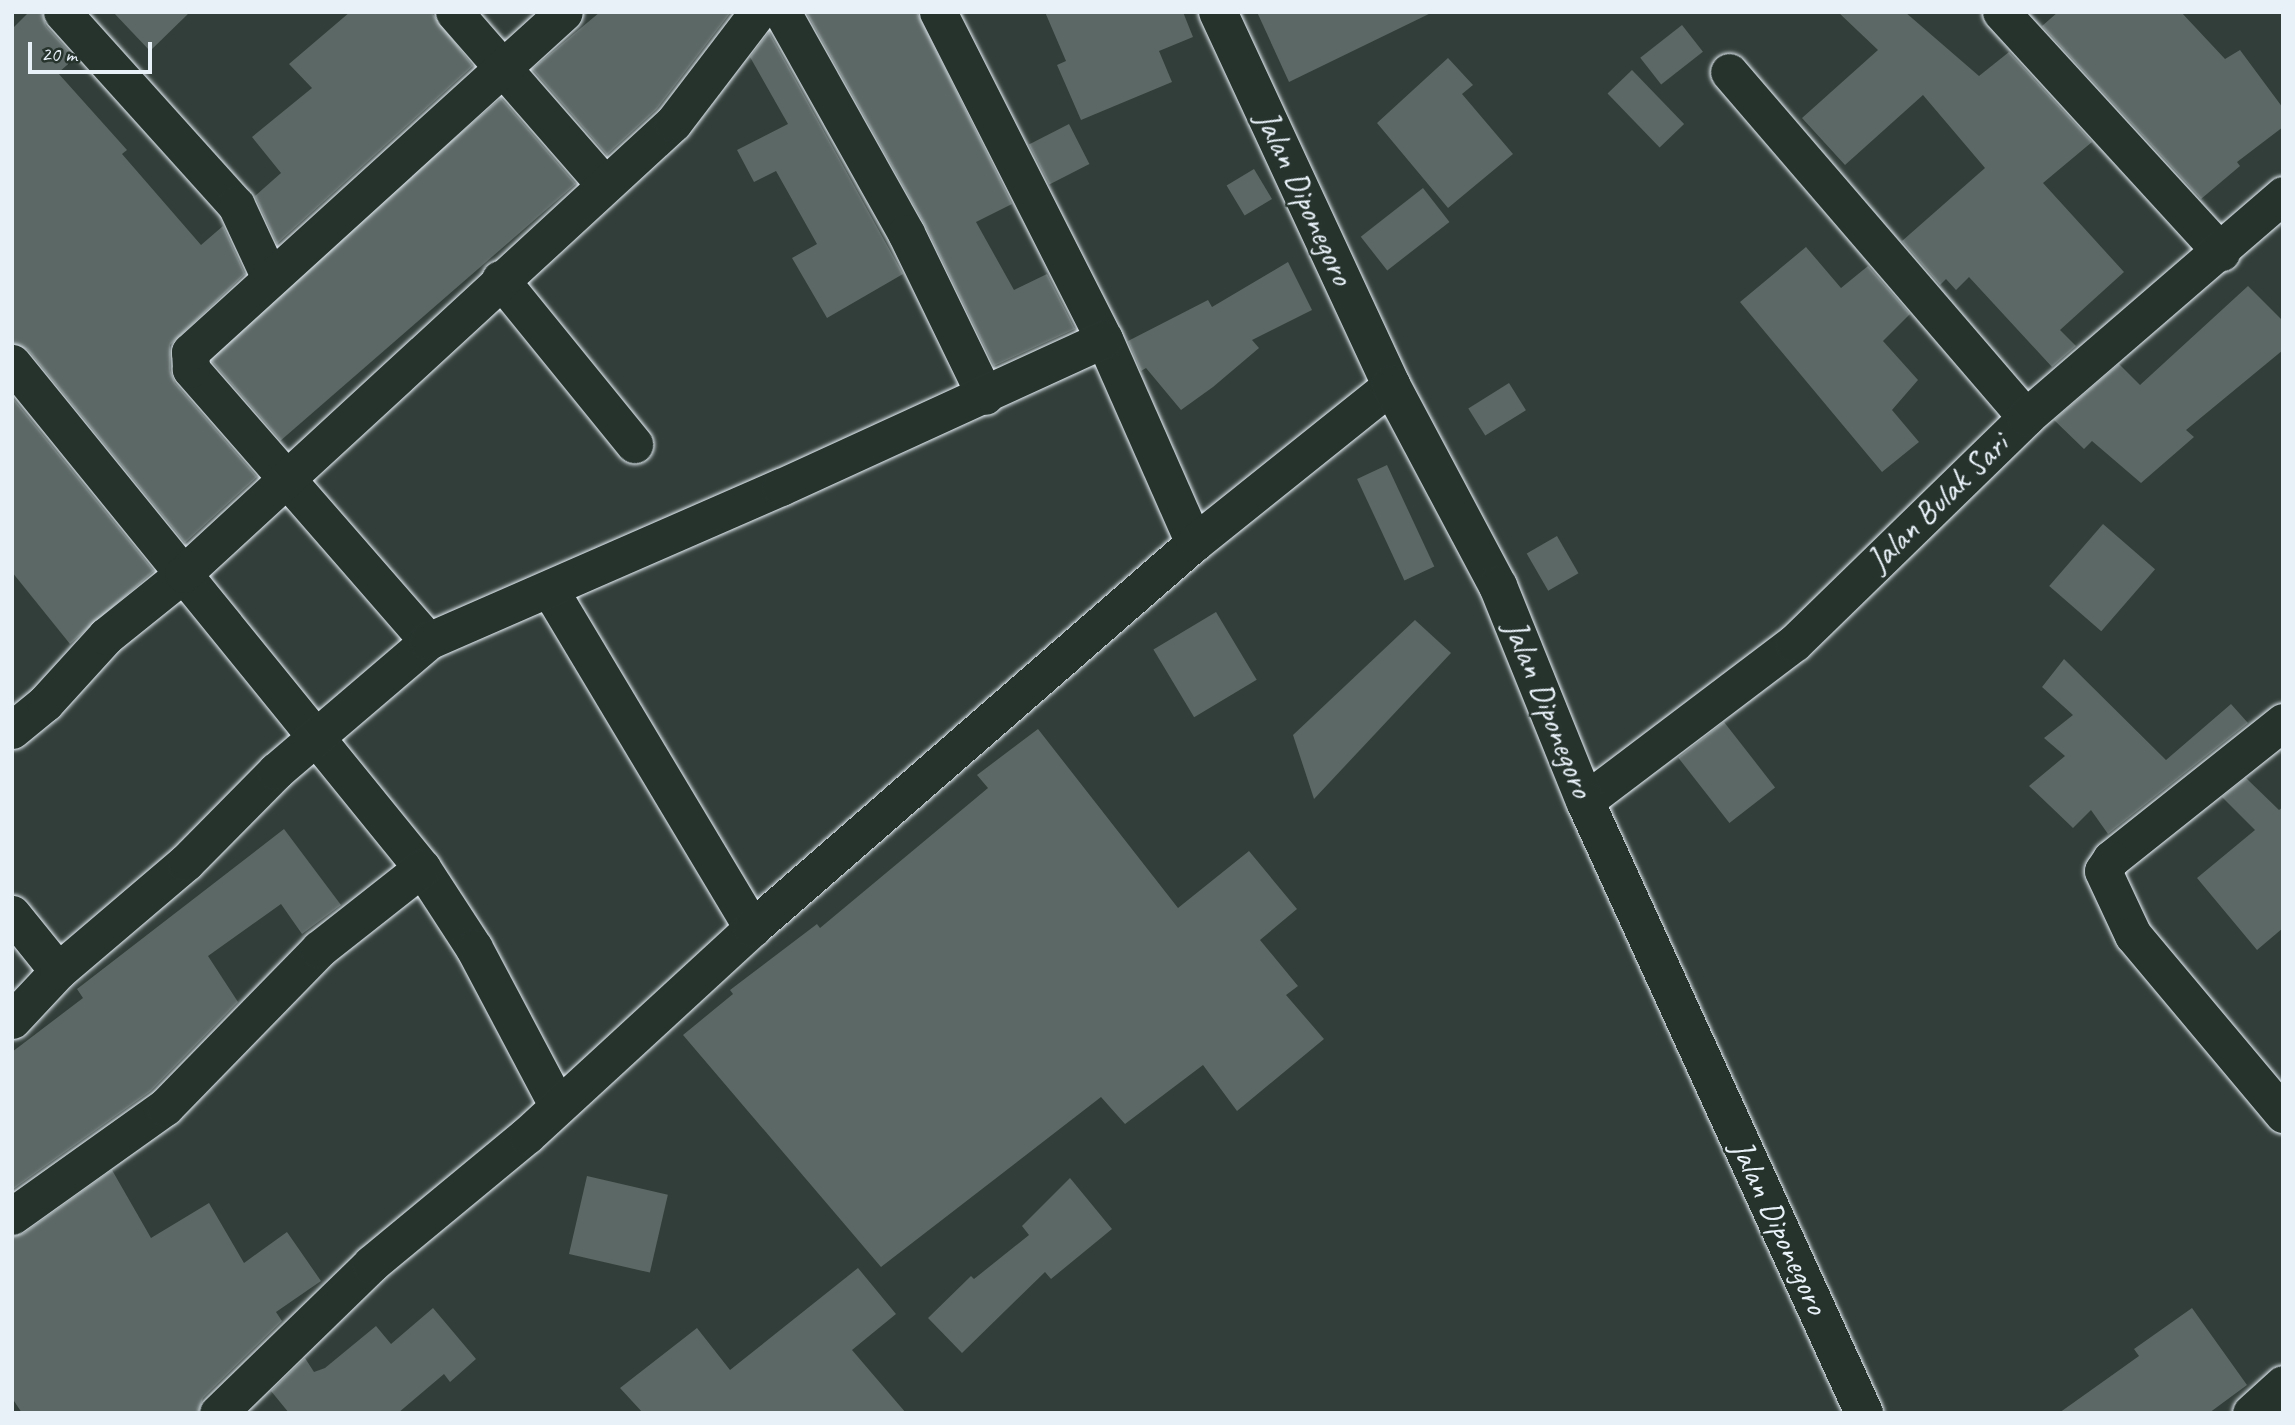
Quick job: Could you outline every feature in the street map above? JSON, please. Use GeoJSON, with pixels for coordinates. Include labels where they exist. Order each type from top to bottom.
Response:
{"type":"FeatureCollection","features":[{"type":"Feature","properties":{"kind":"street"},"geometry":{"type":"LineString","coordinates":[[62,12],[236,205],[269,276]]}},
{"type":"Feature","properties":{"kind":"street"},"geometry":{"type":"LineString","coordinates":[[454,12],[500,70],[604,184]]}},
{"type":"Feature","properties":{"kind":"street"},"geometry":{"type":"LineString","coordinates":[[429,641],[188,361],[190,352],[205,335],[269,276],[391,173],[564,12]]}},
{"type":"Feature","properties":{"kind":"street"},"geometry":{"type":"LineString","coordinates":[[12,730],[44,703],[106,636],[183,574],[500,279],[673,123],[758,12]]}},
{"type":"Feature","properties":{"kind":"street"},"geometry":{"type":"LineString","coordinates":[[782,12],[906,233],[985,396]]}},
{"type":"Feature","properties":{"kind":"street"},"geometry":{"type":"LineString","coordinates":[[938,12],[1020,166],[1104,339],[1194,543]]}},
{"type":"Feature","properties":{"kind":"street","name":"Jalan Diponegoro"},"geometry":{"type":"LineString","coordinates":[[1218,12],[1391,385],[1498,586],[1585,802],[1864,1413]]}},
{"type":"Feature","properties":{"kind":"street"},"geometry":{"type":"LineString","coordinates":[[2001,12],[2221,252]]}},
{"type":"Feature","properties":{"kind":"street"},"geometry":{"type":"LineString","coordinates":[[1729,72],[2026,417]]}},
{"type":"Feature","properties":{"kind":"street","name":"Jalan Bulak Sari"},"geometry":{"type":"LineString","coordinates":[[1585,802],[1794,643],[2026,417],[2221,252],[2283,195]]}},
{"type":"Feature","properties":{"kind":"street"},"geometry":{"type":"LineString","coordinates":[[500,279],[634,444]]}},
{"type":"Feature","properties":{"kind":"street"},"geometry":{"type":"LineString","coordinates":[[12,1020],[58,971],[186,862],[276,771],[429,641],[550,590],[985,396],[1104,339]]}},
{"type":"Feature","properties":{"kind":"street"},"geometry":{"type":"LineString","coordinates":[[12,363],[319,737],[422,868],[474,947],[556,1103]]}},
{"type":"Feature","properties":{"kind":"street"},"geometry":{"type":"LineString","coordinates":[[232,1408],[371,1264],[527,1135],[556,1103],[752,928],[1194,543],[1391,385]]}},
{"type":"Feature","properties":{"kind":"street"},"geometry":{"type":"LineString","coordinates":[[550,590],[637,742],[752,928]]}},
{"type":"Feature","properties":{"kind":"street"},"geometry":{"type":"LineString","coordinates":[[2283,722],[2111,859],[2103,871],[2133,935],[2283,1114]]}},
{"type":"Feature","properties":{"kind":"street"},"geometry":{"type":"LineString","coordinates":[[12,1216],[165,1107],[319,949],[422,868]]}},
{"type":"Feature","properties":{"kind":"street"},"geometry":{"type":"LineString","coordinates":[[12,914],[58,971]]}},
{"type":"Feature","properties":{"kind":"street"},"geometry":{"type":"LineString","coordinates":[[2251,1413],[2283,1384]]}},
{"type":"Feature","properties":{"kind":"building"},"geometry":{"type":"Polygon","coordinates":[[[29,12],[42,12],[46,26],[75,58],[58,73],[127,150],[122,154],[201,245],[223,226],[245,274],[170,345],[170,370],[175,383],[257,477],[185,543],[28,350],[12,343],[12,29],[29,12]]]}},
{"type":"Feature","properties":{"kind":"building"},"geometry":{"type":"Polygon","coordinates":[[[113,12],[190,12],[150,51],[113,12]]]}},
{"type":"Feature","properties":{"kind":"building"},"geometry":{"type":"Polygon","coordinates":[[[350,12],[431,12],[473,66],[277,244],[255,196],[281,173],[252,137],[312,88],[289,64],[350,12]]]}},
{"type":"Feature","properties":{"kind":"building"},"geometry":{"type":"Polygon","coordinates":[[[600,12],[731,12],[657,109],[607,155],[532,69],[600,12]]]}},
{"type":"Feature","properties":{"kind":"building"},"geometry":{"type":"Polygon","coordinates":[[[806,12],[917,12],[1012,204],[976,222],[1014,290],[1047,274],[1075,329],[994,366],[924,223],[806,12]]]}},
{"type":"Feature","properties":{"kind":"building"},"geometry":{"type":"Polygon","coordinates":[[[1045,12],[1183,12],[1193,37],[1159,51],[1172,82],[1081,120],[1057,65],[1066,61],[1045,12]]]}},
{"type":"Feature","properties":{"kind":"building"},"geometry":{"type":"Polygon","coordinates":[[[1257,12],[1433,12],[1289,82],[1257,12]]]}},
{"type":"Feature","properties":{"kind":"building"},"geometry":{"type":"Polygon","coordinates":[[[1838,12],[1905,12],[1979,76],[2009,52],[2092,142],[2043,183],[2124,272],[2060,330],[2076,346],[2052,367],[1969,277],[1956,290],[1946,279],[1940,285],[1902,241],[1985,168],[1923,95],[1845,165],[1802,118],[1878,50],[1838,12]]]}},
{"type":"Feature","properties":{"kind":"building"},"geometry":{"type":"Polygon","coordinates":[[[2058,12],[2181,12],[2225,59],[2240,50],[2283,108],[2283,127],[2237,162],[2240,166],[2201,199],[2042,26],[2058,12]]]}},
{"type":"Feature","properties":{"kind":"building"},"geometry":{"type":"Polygon","coordinates":[[[1682,25],[1703,52],[1661,84],[1640,58],[1682,25]]]}},
{"type":"Feature","properties":{"kind":"building"},"geometry":{"type":"Polygon","coordinates":[[[769,32],[903,274],[827,318],[792,258],[817,244],[776,171],[754,182],[737,150],[788,124],[750,57],[769,32]]]}},
{"type":"Feature","properties":{"kind":"building"},"geometry":{"type":"Polygon","coordinates":[[[1448,58],[1473,85],[1462,94],[1513,154],[1448,208],[1377,123],[1448,58]]]}},
{"type":"Feature","properties":{"kind":"building"},"geometry":{"type":"Polygon","coordinates":[[[1632,70],[1684,124],[1660,148],[1608,94],[1632,70]]]}},
{"type":"Feature","properties":{"kind":"building"},"geometry":{"type":"Polygon","coordinates":[[[501,98],[576,184],[281,441],[206,355],[501,98]]]}},
{"type":"Feature","properties":{"kind":"building"},"geometry":{"type":"Polygon","coordinates":[[[1069,124],[1089,164],[1049,185],[1029,144],[1069,124]]]}},
{"type":"Feature","properties":{"kind":"building"},"geometry":{"type":"Polygon","coordinates":[[[1254,169],[1272,199],[1245,215],[1227,185],[1254,169]]]}},
{"type":"Feature","properties":{"kind":"building"},"geometry":{"type":"Polygon","coordinates":[[[1423,188],[1449,222],[1387,271],[1361,237],[1423,188]]]}},
{"type":"Feature","properties":{"kind":"building"},"geometry":{"type":"Polygon","coordinates":[[[1806,247],[1841,288],[1868,266],[1910,314],[1883,341],[1918,380],[1892,410],[1919,442],[1882,472],[1740,302],[1806,247]]]}},
{"type":"Feature","properties":{"kind":"building"},"geometry":{"type":"Polygon","coordinates":[[[1288,262],[1312,310],[1252,340],[1259,348],[1213,387],[1181,410],[1146,368],[1141,371],[1128,341],[1208,300],[1212,307],[1288,262]]]}},
{"type":"Feature","properties":{"kind":"building"},"geometry":{"type":"Polygon","coordinates":[[[2248,286],[2283,321],[2283,350],[2186,430],[2194,437],[2141,483],[2092,441],[2084,449],[2054,420],[2119,364],[2140,385],[2248,286]]]}},
{"type":"Feature","properties":{"kind":"building"},"geometry":{"type":"Polygon","coordinates":[[[1509,383],[1526,410],[1485,436],[1468,408],[1509,383]]]}},
{"type":"Feature","properties":{"kind":"building"},"geometry":{"type":"Polygon","coordinates":[[[12,397],[154,571],[70,644],[12,572],[12,397]]]}},
{"type":"Feature","properties":{"kind":"building"},"geometry":{"type":"Polygon","coordinates":[[[1387,465],[1434,567],[1404,580],[1357,479],[1387,465]]]}},
{"type":"Feature","properties":{"kind":"building"},"geometry":{"type":"Polygon","coordinates":[[[2103,524],[2155,569],[2101,631],[2049,586],[2103,524]]]}},
{"type":"Feature","properties":{"kind":"building"},"geometry":{"type":"Polygon","coordinates":[[[1557,536],[1578,573],[1548,591],[1527,554],[1557,536]]]}},
{"type":"Feature","properties":{"kind":"building"},"geometry":{"type":"Polygon","coordinates":[[[1216,612],[1257,680],[1194,717],[1153,650],[1216,612]]]}},
{"type":"Feature","properties":{"kind":"building"},"geometry":{"type":"Polygon","coordinates":[[[1415,620],[1451,653],[1314,799],[1293,735],[1415,620]]]}},
{"type":"Feature","properties":{"kind":"building"},"geometry":{"type":"Polygon","coordinates":[[[2064,659],[2166,760],[2231,704],[2248,723],[2108,834],[2091,810],[2073,828],[2029,786],[2065,756],[2044,738],[2073,715],[2042,687],[2064,659]]]}},
{"type":"Feature","properties":{"kind":"building"},"geometry":{"type":"Polygon","coordinates":[[[1724,722],[1775,787],[1729,823],[1678,758],[1724,722]]]}},
{"type":"Feature","properties":{"kind":"building"},"geometry":{"type":"Polygon","coordinates":[[[1038,729],[1178,908],[1249,851],[1297,909],[1260,940],[1298,986],[1286,995],[1324,1039],[1237,1111],[1203,1065],[1125,1124],[1101,1097],[881,1267],[683,1035],[733,994],[730,990],[817,924],[820,928],[988,788],[977,775],[1038,729]]]}},
{"type":"Feature","properties":{"kind":"building"},"geometry":{"type":"Polygon","coordinates":[[[2246,778],[2279,810],[2283,807],[2283,928],[2257,950],[2197,878],[2255,830],[2222,797],[2246,778]]]}},
{"type":"Feature","properties":{"kind":"building"},"geometry":{"type":"Polygon","coordinates":[[[284,829],[341,905],[302,934],[281,904],[208,956],[238,1002],[151,1091],[12,1190],[12,1052],[83,998],[77,989],[284,829]]]}},
{"type":"Feature","properties":{"kind":"building"},"geometry":{"type":"Polygon","coordinates":[[[112,1170],[151,1238],[209,1203],[244,1263],[287,1232],[321,1281],[276,1312],[282,1321],[203,1398],[198,1413],[22,1413],[12,1398],[12,1237],[24,1233],[112,1170]]]}},
{"type":"Feature","properties":{"kind":"building"},"geometry":{"type":"Polygon","coordinates":[[[587,1176],[668,1195],[650,1273],[569,1254],[587,1176]]]}},
{"type":"Feature","properties":{"kind":"building"},"geometry":{"type":"Polygon","coordinates":[[[1070,1178],[1112,1229],[1051,1279],[1045,1272],[962,1353],[928,1318],[971,1276],[974,1279],[1029,1235],[1022,1226],[1070,1178]]]}},
{"type":"Feature","properties":{"kind":"building"},"geometry":{"type":"Polygon","coordinates":[[[858,1268],[896,1314],[852,1350],[906,1413],[643,1413],[620,1388],[697,1328],[730,1370],[858,1268]]]}},
{"type":"Feature","properties":{"kind":"building"},"geometry":{"type":"Polygon","coordinates":[[[433,1308],[476,1359],[450,1382],[444,1374],[398,1413],[289,1413],[271,1391],[305,1358],[314,1372],[325,1368],[376,1326],[391,1344],[433,1308]]]}},
{"type":"Feature","properties":{"kind":"building"},"geometry":{"type":"Polygon","coordinates":[[[2192,1308],[2247,1385],[2209,1413],[2059,1413],[2139,1356],[2134,1349],[2192,1308]]]}}]}
